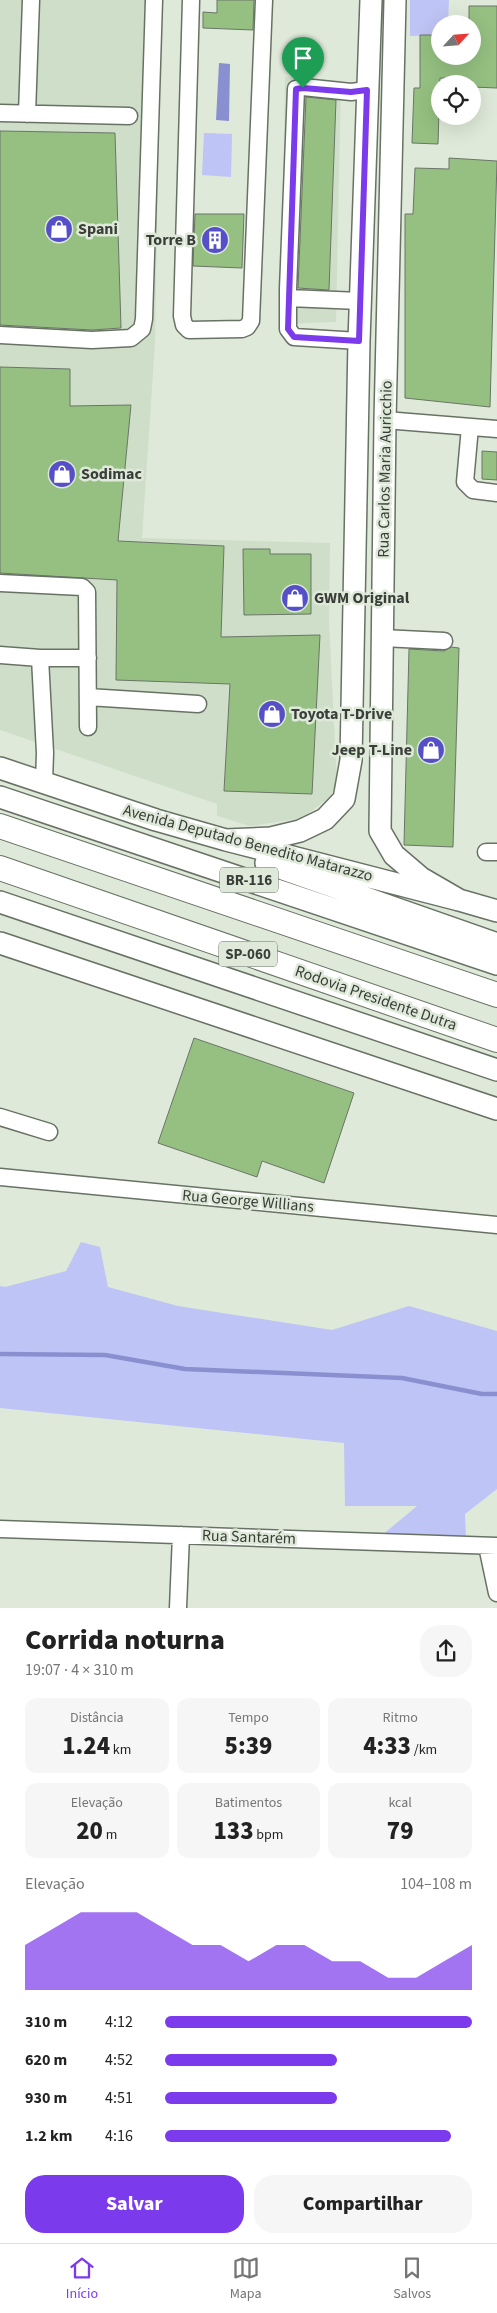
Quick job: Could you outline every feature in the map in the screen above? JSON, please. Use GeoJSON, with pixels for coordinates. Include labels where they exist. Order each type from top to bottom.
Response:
{"type":"FeatureCollection","features":[{"type":"Feature","properties":{"kind":"highway","name":"SP-060"},"geometry":{"type":"LineString","coordinates":[[0,826],[497,995]]}},
{"type":"Feature","properties":{"kind":"highway","name":"Rodovia Presidente Dutra"},"geometry":{"type":"LineString","coordinates":[[0,868],[497,1040]]}},
{"type":"Feature","properties":{"kind":"main road","name":"Rua Carlos Maria Auricchio"},"geometry":{"type":"LineString","coordinates":[[226,840],[271,838],[300,831],[325,819],[344,798],[351,760],[360,301],[371,0]]}},
{"type":"Feature","properties":{"kind":"main road","name":"Rua Carlos Maria Auricchio"},"geometry":{"type":"LineString","coordinates":[[396,0],[385,420],[380,831],[394,856],[421,878],[460,900]]}},
{"type":"Feature","properties":{"kind":"main road"},"geometry":{"type":"LineString","coordinates":[[358,400],[385,420]]}},
{"type":"Feature","properties":{"kind":"main road","name":"Avenida Deputado Benedito Matarazzo"},"geometry":{"type":"LineString","coordinates":[[0,768],[156,820],[226,840],[460,900],[497,912]]}},
{"type":"Feature","properties":{"kind":"main road","name":"BR-116"},"geometry":{"type":"LineString","coordinates":[[0,796],[497,964]]}},
{"type":"Feature","properties":{"kind":"main road"},"geometry":{"type":"LineString","coordinates":[[156,820],[329,886],[497,944]]}},
{"type":"Feature","properties":{"kind":"main road","name":"Rodovia Presidente Dutra"},"geometry":{"type":"LineString","coordinates":[[0,902],[497,1070]]}},
{"type":"Feature","properties":{"kind":"main road"},"geometry":{"type":"LineString","coordinates":[[0,943],[497,1109]]}},
{"type":"Feature","properties":{"kind":"street"},"geometry":{"type":"LineString","coordinates":[[27,114],[31,0]]}},
{"type":"Feature","properties":{"kind":"street"},"geometry":{"type":"LineString","coordinates":[[0,335],[92,340],[131,338],[142,329],[154,0]]}},
{"type":"Feature","properties":{"kind":"street"},"geometry":{"type":"LineString","coordinates":[[191,0],[182,316],[184,325],[189,330],[242,329],[248,327],[251,321],[264,0]]}},
{"type":"Feature","properties":{"kind":"street"},"geometry":{"type":"LineString","coordinates":[[359,341],[294,337],[288,329],[288,298],[296,89],[351,92],[367,90]]}},
{"type":"Feature","properties":{"kind":"street"},"geometry":{"type":"LineString","coordinates":[[0,113],[129,116]]}},
{"type":"Feature","properties":{"kind":"street"},"geometry":{"type":"LineString","coordinates":[[288,298],[360,301]]}},
{"type":"Feature","properties":{"kind":"street"},"geometry":{"type":"LineString","coordinates":[[385,420],[497,428]]}},
{"type":"Feature","properties":{"kind":"street"},"geometry":{"type":"LineString","coordinates":[[470,426],[466,482],[473,490],[497,493]]}},
{"type":"Feature","properties":{"kind":"street"},"geometry":{"type":"LineString","coordinates":[[0,583],[82,587],[87,592],[88,727]]}},
{"type":"Feature","properties":{"kind":"street"},"geometry":{"type":"LineString","coordinates":[[382,638],[444,641]]}},
{"type":"Feature","properties":{"kind":"street"},"geometry":{"type":"LineString","coordinates":[[0,655],[40,658],[88,658]]}},
{"type":"Feature","properties":{"kind":"street"},"geometry":{"type":"LineString","coordinates":[[40,658],[45,753],[44,782]]}},
{"type":"Feature","properties":{"kind":"street"},"geometry":{"type":"LineString","coordinates":[[88,697],[198,704]]}},
{"type":"Feature","properties":{"kind":"street"},"geometry":{"type":"LineString","coordinates":[[0,1117],[49,1132]]}},
{"type":"Feature","properties":{"kind":"street","name":"Rua George Willians"},"geometry":{"type":"LineString","coordinates":[[0,1177],[497,1225]]}},
{"type":"Feature","properties":{"kind":"street","name":"Rua Santarém"},"geometry":{"type":"LineString","coordinates":[[0,1529],[492,1546]]}},
{"type":"Feature","properties":{"kind":"street"},"geometry":{"type":"LineString","coordinates":[[178,1608],[181,1535]]}},
{"type":"Feature","properties":{"kind":"street"},"geometry":{"type":"LineString","coordinates":[[492,1546],[497,1593]]}},
{"type":"Feature","properties":{"kind":"shaded area"},"geometry":{"type":"Polygon","coordinates":[[[0,0],[161,0],[155,342],[142,538],[330,543],[329,623],[337,784],[329,798],[302,818],[250,826],[217,816],[217,804],[0,730],[0,0]]]}},
{"type":"Feature","properties":{"kind":"shaded area"},"geometry":{"type":"Polygon","coordinates":[[[410,0],[449,0],[448,15],[431,15],[431,35],[410,36],[410,0]]]}},
{"type":"Feature","properties":{"kind":"shaded area"},"geometry":{"type":"Polygon","coordinates":[[[219,63],[230,64],[229,121],[216,120],[219,63]]]}},
{"type":"Feature","properties":{"kind":"shaded area"},"geometry":{"type":"Polygon","coordinates":[[[285,77],[341,81],[336,322],[281,324],[285,77]]]}},
{"type":"Feature","properties":{"kind":"shaded area"},"geometry":{"type":"Polygon","coordinates":[[[204,133],[232,134],[231,177],[202,175],[204,133]]]}},
{"type":"Feature","properties":{"kind":"shaded area"},"geometry":{"type":"Polygon","coordinates":[[[81,1242],[100,1247],[108,1287],[178,1306],[332,1330],[409,1306],[497,1331],[497,1489],[465,1514],[466,1538],[381,1536],[417,1506],[345,1506],[344,1443],[0,1408],[0,1286],[5,1287],[66,1271],[81,1242]]]}},
{"type":"Feature","properties":{"kind":"building"},"geometry":{"type":"Polygon","coordinates":[[[217,0],[254,0],[253,30],[203,28],[203,12],[217,13],[217,0]]]}},
{"type":"Feature","properties":{"kind":"building"},"geometry":{"type":"Polygon","coordinates":[[[469,6],[497,6],[497,88],[481,87],[481,75],[431,75],[431,125],[439,125],[438,144],[412,143],[414,88],[420,88],[420,35],[431,35],[431,65],[481,65],[481,15],[469,15],[469,6]]]}},
{"type":"Feature","properties":{"kind":"building"},"geometry":{"type":"Polygon","coordinates":[[[306,97],[336,100],[329,290],[298,288],[306,97]]]}},
{"type":"Feature","properties":{"kind":"building","name":"Spani"},"geometry":{"type":"Polygon","coordinates":[[[0,131],[115,133],[121,328],[92,330],[0,325],[0,131]]]}},
{"type":"Feature","properties":{"kind":"building"},"geometry":{"type":"Polygon","coordinates":[[[449,158],[497,161],[490,407],[405,398],[405,214],[413,214],[415,168],[449,169],[449,158]]]}},
{"type":"Feature","properties":{"kind":"building","name":"Torre B"},"geometry":{"type":"Polygon","coordinates":[[[195,214],[244,214],[242,268],[193,266],[195,214]]]}},
{"type":"Feature","properties":{"kind":"building"},"geometry":{"type":"Polygon","coordinates":[[[0,367],[70,369],[70,406],[131,405],[118,541],[224,546],[221,637],[320,635],[312,794],[224,791],[230,684],[116,680],[117,580],[0,573],[0,367]]]}},
{"type":"Feature","properties":{"kind":"building"},"geometry":{"type":"Polygon","coordinates":[[[482,451],[497,452],[497,480],[482,479],[482,451]]]}},
{"type":"Feature","properties":{"kind":"building"},"geometry":{"type":"Polygon","coordinates":[[[243,549],[270,549],[270,554],[311,554],[311,614],[244,615],[243,549]]]}},
{"type":"Feature","properties":{"kind":"building","name":"Jeep T-Line"},"geometry":{"type":"Polygon","coordinates":[[[451,647],[459,648],[453,847],[404,845],[409,649],[444,651],[451,647]]]}},
{"type":"Feature","properties":{"kind":"building"},"geometry":{"type":"Polygon","coordinates":[[[194,1038],[354,1093],[324,1183],[262,1161],[257,1177],[158,1143],[194,1038]]]}},
{"type":"Feature","properties":{"kind":"waterway"},"geometry":{"type":"LineString","coordinates":[[0,1354],[105,1355],[185,1369],[402,1378],[482,1394],[497,1394]]}},
{"type":"Feature","properties":{"kind":"place","name":"Spani"},"geometry":{"type":"Point","coordinates":[59,229]}},
{"type":"Feature","properties":{"kind":"place","name":"Torre B"},"geometry":{"type":"Point","coordinates":[215,240]}},
{"type":"Feature","properties":{"kind":"place","name":"Sodimac"},"geometry":{"type":"Point","coordinates":[62,474]}},
{"type":"Feature","properties":{"kind":"place","name":"GWM Original"},"geometry":{"type":"Point","coordinates":[295,598]}},
{"type":"Feature","properties":{"kind":"place","name":"Toyota T-Drive"},"geometry":{"type":"Point","coordinates":[272,714]}},
{"type":"Feature","properties":{"kind":"place","name":"Jeep T-Line"},"geometry":{"type":"Point","coordinates":[431,750]}},
{"type":"Feature","properties":{"kind":"route"},"geometry":{"type":"LineString","coordinates":[[303,88],[351,92],[367,90],[359,341],[294,337],[288,329],[296,89],[303,88]]}}]}
